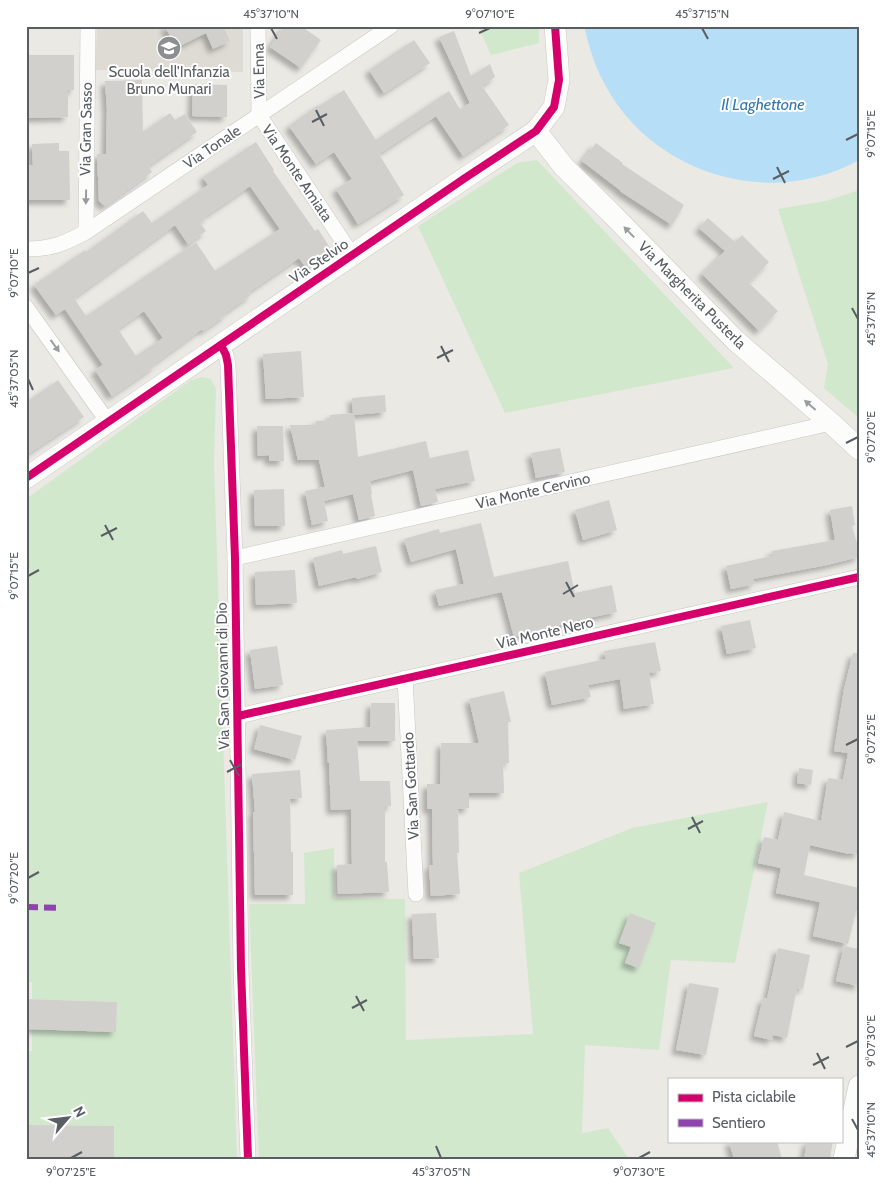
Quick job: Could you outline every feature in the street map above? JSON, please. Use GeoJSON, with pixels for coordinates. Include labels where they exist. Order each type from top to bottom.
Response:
{"type":"FeatureCollection","features":[{"type":"Feature","properties":{"kind":"street","name":"Via Gran Sasso"},"geometry":{"type":"LineString","coordinates":[[86,232],[88,26]]}},
{"type":"Feature","properties":{"kind":"street","name":"Via Enna"},"geometry":{"type":"LineString","coordinates":[[258,26],[259,115]]}},
{"type":"Feature","properties":{"kind":"street","name":"Via Tonale"},"geometry":{"type":"LineString","coordinates":[[26,249],[42,249],[62,244],[86,232],[391,26]]}},
{"type":"Feature","properties":{"kind":"street","name":"Via Stelvio"},"geometry":{"type":"LineString","coordinates":[[26,478],[536,131],[554,107],[557,95],[559,80],[555,26]]}},
{"type":"Feature","properties":{"kind":"street","name":"Via Monte Amiata"},"geometry":{"type":"LineString","coordinates":[[259,115],[352,255]]}},
{"type":"Feature","properties":{"kind":"street","name":"Via Margherita Pusterla"},"geometry":{"type":"LineString","coordinates":[[536,131],[564,167],[735,340],[859,449]]}},
{"type":"Feature","properties":{"kind":"street"},"geometry":{"type":"LineString","coordinates":[[26,306],[108,422]]}},
{"type":"Feature","properties":{"kind":"street","name":"Via San Giovanni di Dio"},"geometry":{"type":"LineString","coordinates":[[221,345],[228,365],[235,558],[241,968],[248,1159]]}},
{"type":"Feature","properties":{"kind":"street","name":"Via Monte Cervino"},"geometry":{"type":"LineString","coordinates":[[235,558],[831,423]]}},
{"type":"Feature","properties":{"kind":"street","name":"Via Monte Nero"},"geometry":{"type":"LineString","coordinates":[[238,716],[859,577]]}},
{"type":"Feature","properties":{"kind":"street","name":"Via San Gottardo"},"geometry":{"type":"LineString","coordinates":[[405,678],[416,894]]}},
{"type":"Feature","properties":{"kind":"street"},"geometry":{"type":"LineString","coordinates":[[844,1159],[859,1086]]}},
{"type":"Feature","properties":{"kind":"shaded area","name":"Scuola dell'Infanzia Bruno Munari"},"geometry":{"type":"Polygon","coordinates":[[[97,26],[243,26],[243,72],[95,70],[97,26]]]}},
{"type":"Feature","properties":{"kind":"green space"},"geometry":{"type":"Polygon","coordinates":[[[478,26],[539,26],[539,43],[491,55],[478,26]]]}},
{"type":"Feature","properties":{"kind":"green space"},"geometry":{"type":"Polygon","coordinates":[[[537,160],[734,368],[505,413],[418,226],[517,163],[537,160]]]}},
{"type":"Feature","properties":{"kind":"green space"},"geometry":{"type":"Polygon","coordinates":[[[859,190],[859,418],[824,388],[828,364],[778,209],[826,201],[859,190]]]}},
{"type":"Feature","properties":{"kind":"green space"},"geometry":{"type":"Polygon","coordinates":[[[202,377],[211,379],[216,389],[214,463],[237,1159],[114,1159],[114,1126],[26,1125],[26,1051],[32,1051],[32,1029],[116,1032],[117,1002],[32,999],[32,982],[26,982],[26,499],[191,380],[202,377]]]}},
{"type":"Feature","properties":{"kind":"green space"},"geometry":{"type":"Polygon","coordinates":[[[768,802],[735,963],[671,960],[659,1050],[585,1045],[582,1133],[608,1128],[629,1159],[259,1159],[249,904],[305,904],[304,853],[334,848],[334,898],[405,899],[406,1040],[533,1034],[519,873],[632,828],[768,802]]]}},
{"type":"Feature","properties":{"kind":"water","name":"Il Laghettone"},"geometry":{"type":"Polygon","coordinates":[[[584,26],[859,26],[859,160],[824,175],[788,182],[752,182],[716,174],[682,161],[651,140],[625,114],[600,76],[584,26]]]}},
{"type":"Feature","properties":{"kind":"building"},"geometry":{"type":"Polygon","coordinates":[[[165,26],[223,26],[230,41],[213,49],[206,33],[176,48],[165,26]]]}},
{"type":"Feature","properties":{"kind":"building"},"geometry":{"type":"Polygon","coordinates":[[[284,26],[301,26],[321,40],[301,68],[270,47],[284,26]]]}},
{"type":"Feature","properties":{"kind":"building"},"geometry":{"type":"Polygon","coordinates":[[[454,31],[471,76],[490,64],[495,77],[482,86],[509,125],[463,156],[436,116],[379,154],[404,195],[358,224],[336,189],[352,179],[334,152],[316,164],[289,126],[318,105],[344,90],[376,140],[449,91],[460,109],[470,103],[439,37],[454,31]]]}},
{"type":"Feature","properties":{"kind":"building"},"geometry":{"type":"Polygon","coordinates":[[[414,40],[430,63],[384,93],[369,70],[414,40]]]}},
{"type":"Feature","properties":{"kind":"building"},"geometry":{"type":"Polygon","coordinates":[[[26,55],[74,55],[74,90],[68,90],[68,117],[26,118],[26,55]]]}},
{"type":"Feature","properties":{"kind":"building"},"geometry":{"type":"Polygon","coordinates":[[[142,80],[143,132],[170,113],[175,120],[185,114],[197,132],[148,166],[152,172],[105,206],[99,201],[97,154],[106,154],[107,110],[105,81],[142,80]]]}},
{"type":"Feature","properties":{"kind":"building"},"geometry":{"type":"Polygon","coordinates":[[[193,84],[227,85],[227,117],[192,116],[193,84]]]}},
{"type":"Feature","properties":{"kind":"building"},"geometry":{"type":"Polygon","coordinates":[[[256,142],[273,171],[315,231],[318,229],[332,251],[306,268],[299,258],[249,292],[251,295],[225,313],[226,315],[203,331],[202,329],[154,364],[155,366],[112,396],[95,370],[103,365],[65,309],[56,315],[34,285],[85,250],[86,252],[143,211],[152,223],[208,185],[203,177],[256,142]],[[250,186],[206,216],[207,218],[200,223],[206,231],[188,244],[175,225],[74,298],[86,316],[196,242],[215,271],[280,229],[250,186]],[[144,311],[118,329],[136,356],[163,338],[144,311]]]}},
{"type":"Feature","properties":{"kind":"building"},"geometry":{"type":"Polygon","coordinates":[[[59,143],[59,151],[69,151],[70,200],[26,200],[26,166],[33,165],[32,144],[59,143]]]}},
{"type":"Feature","properties":{"kind":"building"},"geometry":{"type":"Polygon","coordinates":[[[596,143],[622,164],[684,205],[672,225],[620,191],[582,161],[596,143]]]}},
{"type":"Feature","properties":{"kind":"building"},"geometry":{"type":"Polygon","coordinates":[[[708,218],[735,242],[742,235],[769,262],[749,283],[778,311],[759,331],[702,274],[725,251],[699,228],[708,218]]]}},
{"type":"Feature","properties":{"kind":"building"},"geometry":{"type":"Polygon","coordinates":[[[301,351],[304,397],[266,399],[263,354],[301,351]]]}},
{"type":"Feature","properties":{"kind":"building"},"geometry":{"type":"Polygon","coordinates":[[[58,380],[84,417],[26,455],[26,402],[58,380]]]}},
{"type":"Feature","properties":{"kind":"building"},"geometry":{"type":"Polygon","coordinates":[[[385,395],[386,412],[354,415],[358,457],[426,441],[430,458],[468,450],[475,481],[435,489],[438,502],[421,506],[413,470],[370,481],[375,516],[359,520],[353,494],[324,501],[328,521],[312,525],[305,491],[325,487],[319,460],[298,460],[290,425],[316,425],[315,421],[330,420],[330,415],[353,413],[352,398],[385,395]]]}},
{"type":"Feature","properties":{"kind":"building"},"geometry":{"type":"Polygon","coordinates":[[[257,426],[283,426],[284,461],[269,461],[269,455],[258,456],[257,426]]]}},
{"type":"Feature","properties":{"kind":"building"},"geometry":{"type":"Polygon","coordinates":[[[560,448],[565,472],[536,478],[531,453],[560,448]]]}},
{"type":"Feature","properties":{"kind":"building"},"geometry":{"type":"Polygon","coordinates":[[[284,489],[285,526],[255,526],[254,490],[284,489]]]}},
{"type":"Feature","properties":{"kind":"building"},"geometry":{"type":"Polygon","coordinates":[[[609,500],[617,530],[583,540],[575,510],[609,500]]]}},
{"type":"Feature","properties":{"kind":"building"},"geometry":{"type":"Polygon","coordinates":[[[852,506],[855,525],[852,526],[859,550],[859,557],[753,579],[755,584],[731,589],[726,566],[772,556],[772,551],[835,540],[830,510],[852,506]]]}},
{"type":"Feature","properties":{"kind":"building"},"geometry":{"type":"Polygon","coordinates":[[[481,523],[494,577],[568,561],[575,593],[612,585],[617,612],[514,637],[502,592],[439,606],[435,590],[464,584],[456,549],[411,562],[404,539],[439,529],[440,533],[481,523]]]}},
{"type":"Feature","properties":{"kind":"building"},"geometry":{"type":"Polygon","coordinates":[[[376,546],[382,572],[319,586],[313,558],[342,550],[343,554],[376,546]]]}},
{"type":"Feature","properties":{"kind":"building"},"geometry":{"type":"Polygon","coordinates":[[[295,570],[297,603],[256,605],[255,572],[295,570]]]}},
{"type":"Feature","properties":{"kind":"building"},"geometry":{"type":"Polygon","coordinates":[[[750,620],[756,648],[727,654],[721,626],[750,620]]]}},
{"type":"Feature","properties":{"kind":"building"},"geometry":{"type":"Polygon","coordinates":[[[655,642],[661,671],[649,673],[654,704],[624,709],[620,679],[588,685],[591,697],[552,705],[545,672],[606,659],[604,651],[655,642]]]}},
{"type":"Feature","properties":{"kind":"building"},"geometry":{"type":"Polygon","coordinates":[[[277,646],[283,685],[255,689],[250,650],[277,646]]]}},
{"type":"Feature","properties":{"kind":"building"},"geometry":{"type":"Polygon","coordinates":[[[853,653],[859,653],[859,854],[849,854],[810,845],[804,875],[859,888],[859,912],[856,911],[848,944],[813,936],[820,902],[776,893],[781,868],[758,863],[764,837],[778,840],[784,812],[821,821],[828,778],[843,780],[848,753],[834,751],[844,689],[853,653]]]}},
{"type":"Feature","properties":{"kind":"building"},"geometry":{"type":"Polygon","coordinates":[[[504,691],[511,722],[508,722],[509,763],[503,763],[504,793],[469,793],[469,808],[458,809],[459,853],[457,853],[460,894],[431,896],[429,865],[433,865],[432,809],[427,809],[427,784],[440,784],[441,743],[479,743],[469,699],[504,691]]]}},
{"type":"Feature","properties":{"kind":"building"},"geometry":{"type":"Polygon","coordinates":[[[371,703],[395,703],[395,741],[357,741],[360,781],[390,781],[391,806],[385,806],[385,862],[387,862],[389,892],[338,894],[337,865],[352,864],[351,809],[331,810],[326,730],[370,727],[371,703]]]}},
{"type":"Feature","properties":{"kind":"building"},"geometry":{"type":"Polygon","coordinates":[[[260,725],[302,736],[295,760],[254,749],[260,725]]]}},
{"type":"Feature","properties":{"kind":"building"},"geometry":{"type":"Polygon","coordinates":[[[799,768],[813,770],[811,785],[797,783],[799,768]]]}},
{"type":"Feature","properties":{"kind":"building"},"geometry":{"type":"Polygon","coordinates":[[[300,770],[302,798],[290,799],[293,895],[255,895],[253,812],[255,812],[252,774],[300,770]]]}},
{"type":"Feature","properties":{"kind":"building"},"geometry":{"type":"Polygon","coordinates":[[[436,913],[439,958],[414,959],[412,914],[436,913]]]}},
{"type":"Feature","properties":{"kind":"building"},"geometry":{"type":"Polygon","coordinates":[[[630,913],[656,923],[639,968],[625,963],[631,947],[619,943],[630,913]]]}},
{"type":"Feature","properties":{"kind":"building"},"geometry":{"type":"Polygon","coordinates":[[[844,946],[859,949],[859,986],[836,981],[844,946]]]}},
{"type":"Feature","properties":{"kind":"building"},"geometry":{"type":"Polygon","coordinates":[[[778,948],[810,955],[803,989],[797,988],[787,1038],[773,1035],[772,1040],[754,1036],[763,998],[767,999],[778,948]]]}},
{"type":"Feature","properties":{"kind":"building"},"geometry":{"type":"Polygon","coordinates":[[[689,983],[719,988],[706,1055],[676,1050],[689,983]]]}},
{"type":"Feature","properties":{"kind":"building"},"geometry":{"type":"Polygon","coordinates":[[[26,999],[117,1002],[116,1032],[26,1029],[26,999]]]}},
{"type":"Feature","properties":{"kind":"building"},"geometry":{"type":"Polygon","coordinates":[[[26,1125],[114,1126],[114,1159],[26,1159],[26,1125]]]}},
{"type":"Feature","properties":{"kind":"building"},"geometry":{"type":"Polygon","coordinates":[[[729,1142],[777,1142],[782,1159],[734,1159],[729,1142]]]}},
{"type":"Feature","properties":{"kind":"building"},"geometry":{"type":"Polygon","coordinates":[[[807,1142],[833,1142],[830,1159],[804,1159],[807,1142]]]}},
{"type":"Feature","properties":{"kind":"marked path"},"geometry":{"type":"LineString","coordinates":[[26,907],[61,908]]}},
{"type":"Feature","properties":{"kind":"cycle path"},"geometry":{"type":"LineString","coordinates":[[26,478],[536,131],[554,107],[559,80],[555,26]]}},
{"type":"Feature","properties":{"kind":"cycle path"},"geometry":{"type":"LineString","coordinates":[[221,345],[228,365],[235,558],[241,969],[248,1159]]}},
{"type":"Feature","properties":{"kind":"cycle path"},"geometry":{"type":"LineString","coordinates":[[238,716],[859,577]]}},
{"type":"Feature","properties":{"kind":"place","name":"Scuola dell'Infanzia Bruno Munari"},"geometry":{"type":"Point","coordinates":[169,48]}}]}
